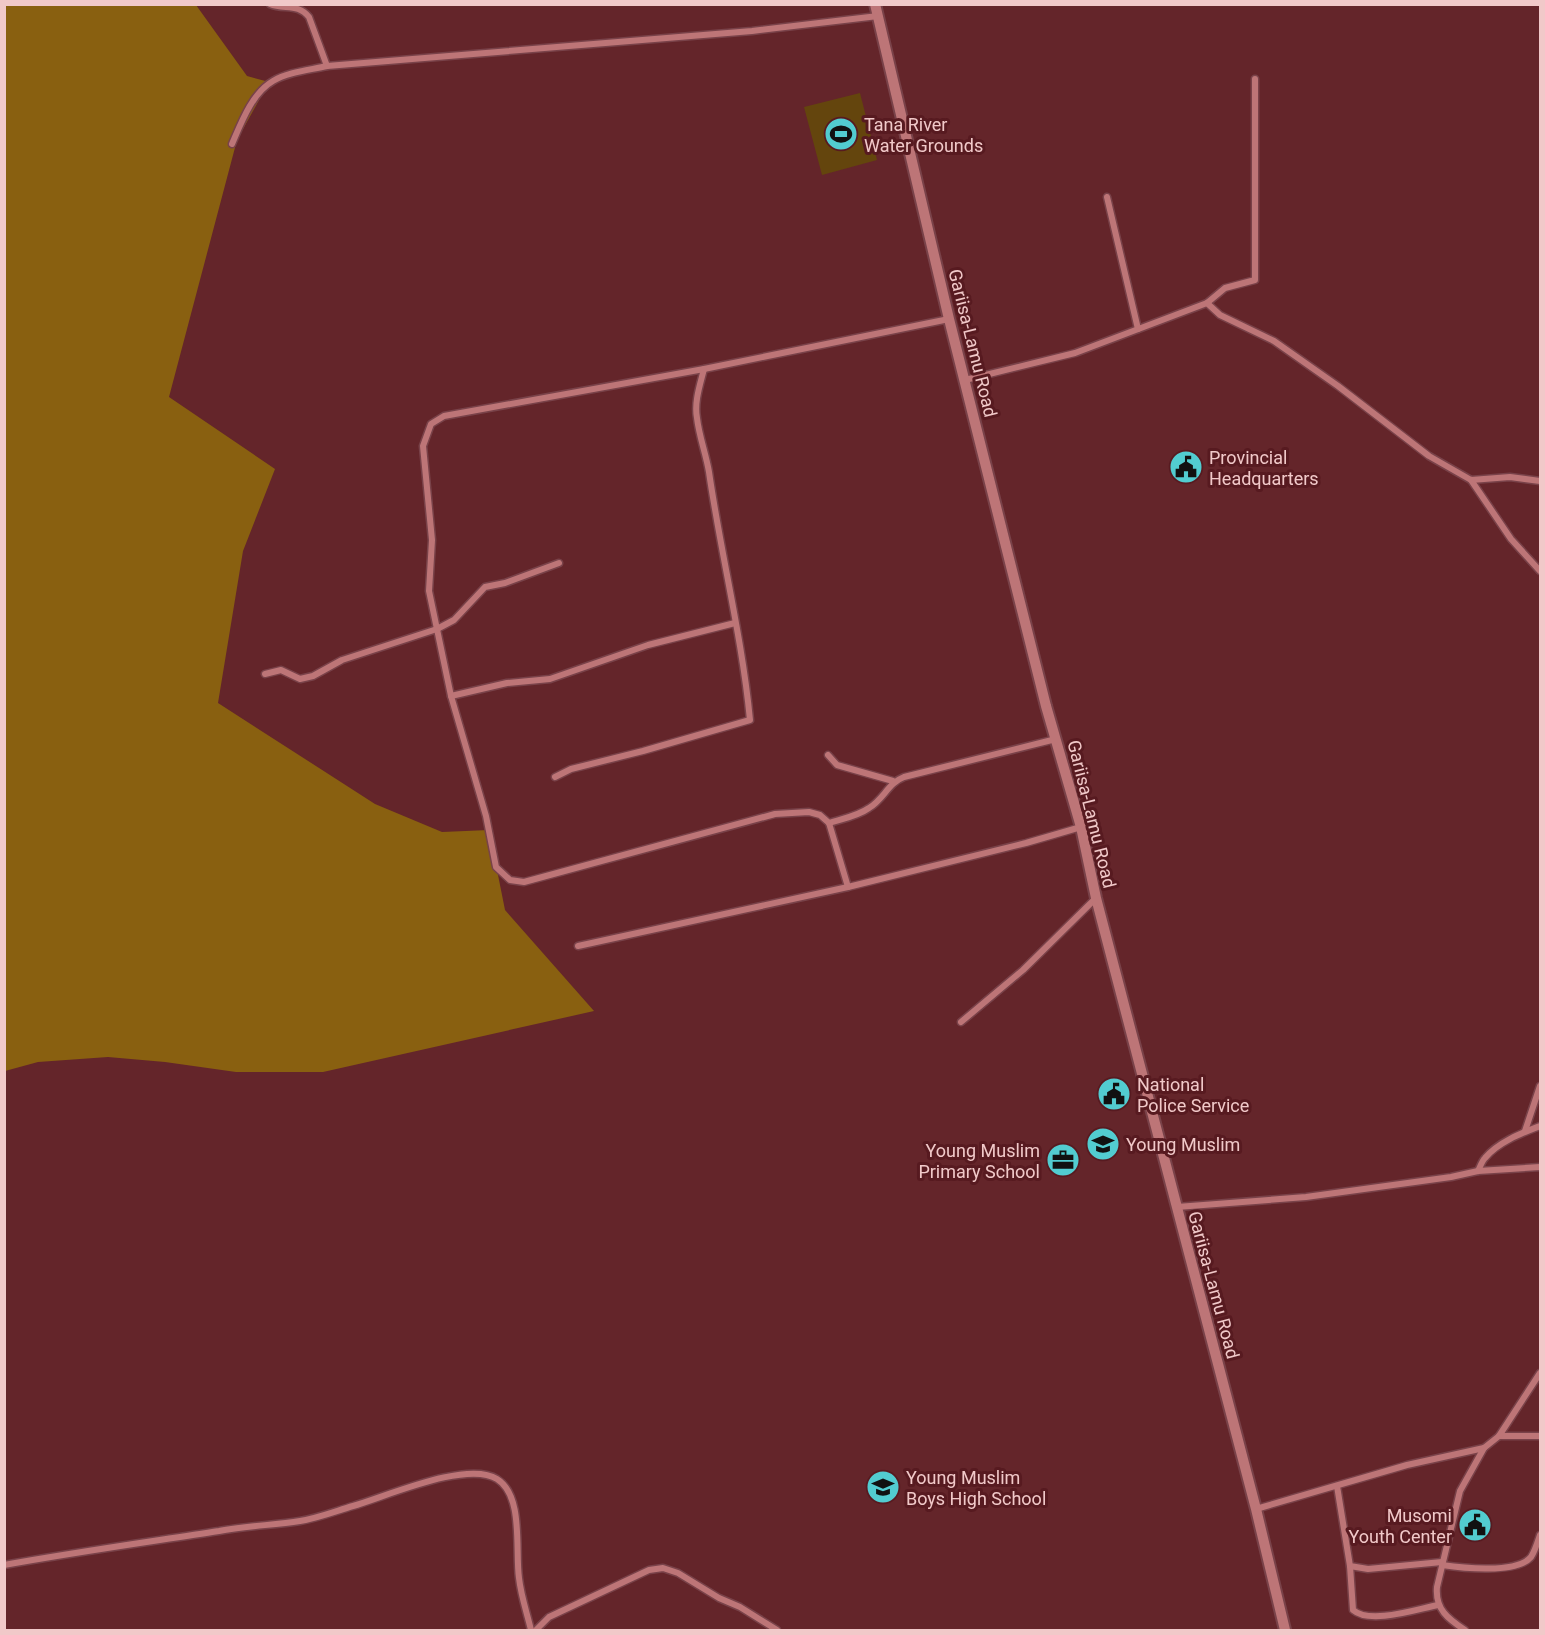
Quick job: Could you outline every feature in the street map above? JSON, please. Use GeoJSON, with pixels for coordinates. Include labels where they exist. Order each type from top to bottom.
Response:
{"type":"FeatureCollection","features":[{"type":"Feature","properties":{"kind":"street"},"geometry":{"type":"LineString","coordinates":[[270,4],[297,7],[304,11],[309,17],[327,66]]}},
{"type":"Feature","properties":{"kind":"street","name":"Gariisa-Lamu Road"},"geometry":{"type":"LineString","coordinates":[[875,4],[949,319],[1056,739],[1081,827],[1096,898],[1256,1509],[1285,1630]]}},
{"type":"Feature","properties":{"kind":"street"},"geometry":{"type":"LineString","coordinates":[[232,144],[257,95],[273,80],[327,66],[752,31],[878,16]]}},
{"type":"Feature","properties":{"kind":"street"},"geometry":{"type":"LineString","coordinates":[[965,380],[1075,353],[1208,303],[1224,288],[1255,280],[1255,79]]}},
{"type":"Feature","properties":{"kind":"street"},"geometry":{"type":"LineString","coordinates":[[1107,197],[1138,329]]}},
{"type":"Feature","properties":{"kind":"street"},"geometry":{"type":"LineString","coordinates":[[1208,303],[1220,315],[1274,341],[1338,386],[1429,456],[1471,480],[1511,539],[1540,571]]}},
{"type":"Feature","properties":{"kind":"street"},"geometry":{"type":"LineString","coordinates":[[848,887],[829,824],[820,815],[809,812],[775,814],[524,882],[510,880],[496,867],[486,816],[451,696],[429,591],[432,540],[423,446],[431,424],[444,416],[704,369],[949,319]]}},
{"type":"Feature","properties":{"kind":"street"},"geometry":{"type":"LineString","coordinates":[[555,777],[570,769],[750,720],[735,623],[717,532],[707,455],[697,418],[697,398],[704,369]]}},
{"type":"Feature","properties":{"kind":"street"},"geometry":{"type":"LineString","coordinates":[[1471,480],[1510,477],[1540,481]]}},
{"type":"Feature","properties":{"kind":"street"},"geometry":{"type":"LineString","coordinates":[[264,674],[281,670],[300,679],[313,676],[342,660],[437,628],[454,620],[485,587],[505,583],[559,563]]}},
{"type":"Feature","properties":{"kind":"street"},"geometry":{"type":"LineString","coordinates":[[451,696],[507,683],[550,679],[648,645],[735,623]]}},
{"type":"Feature","properties":{"kind":"street"},"geometry":{"type":"LineString","coordinates":[[828,755],[837,765],[894,781],[1056,739]]}},
{"type":"Feature","properties":{"kind":"street"},"geometry":{"type":"LineString","coordinates":[[829,824],[869,809],[880,800],[894,781]]}},
{"type":"Feature","properties":{"kind":"street"},"geometry":{"type":"LineString","coordinates":[[578,946],[848,887],[1081,827]]}},
{"type":"Feature","properties":{"kind":"street"},"geometry":{"type":"LineString","coordinates":[[961,1022],[1023,970],[1096,898]]}},
{"type":"Feature","properties":{"kind":"street"},"geometry":{"type":"LineString","coordinates":[[1525,1131],[1540,1086]]}},
{"type":"Feature","properties":{"kind":"street"},"geometry":{"type":"LineString","coordinates":[[1478,1171],[1484,1159],[1509,1139],[1540,1126]]}},
{"type":"Feature","properties":{"kind":"street"},"geometry":{"type":"LineString","coordinates":[[1176,1207],[1306,1197],[1478,1171],[1540,1167]]}},
{"type":"Feature","properties":{"kind":"street"},"geometry":{"type":"LineString","coordinates":[[1465,1630],[1452,1622],[1438,1605],[1437,1587],[1460,1491],[1484,1448],[1499,1436],[1540,1373]]}},
{"type":"Feature","properties":{"kind":"street"},"geometry":{"type":"LineString","coordinates":[[1499,1436],[1540,1436]]}},
{"type":"Feature","properties":{"kind":"street"},"geometry":{"type":"LineString","coordinates":[[1256,1509],[1407,1465],[1484,1448]]}},
{"type":"Feature","properties":{"kind":"street"},"geometry":{"type":"LineString","coordinates":[[4,1564],[223,1530],[299,1521],[436,1480],[481,1474],[497,1479],[503,1484],[512,1502],[515,1515],[519,1579],[531,1630]]}},
{"type":"Feature","properties":{"kind":"street"},"geometry":{"type":"LineString","coordinates":[[1337,1486],[1350,1566],[1353,1610],[1363,1616],[1374,1617],[1438,1605]]}},
{"type":"Feature","properties":{"kind":"street"},"geometry":{"type":"LineString","coordinates":[[1350,1566],[1368,1569],[1442,1563],[1473,1569],[1518,1565],[1530,1558],[1540,1535]]}},
{"type":"Feature","properties":{"kind":"street"},"geometry":{"type":"LineString","coordinates":[[536,1630],[549,1617],[649,1570],[663,1568],[678,1573],[719,1599],[740,1607],[777,1630]]}},
{"type":"Feature","properties":{"kind":"shaded area"},"geometry":{"type":"Polygon","coordinates":[[[5,5],[196,5],[247,76],[269,82],[237,140],[169,397],[275,469],[243,551],[218,703],[375,804],[442,832],[489,830],[505,910],[594,1011],[323,1072],[236,1072],[108,1057],[38,1062],[5,1071],[5,5]]]}},
{"type":"Feature","properties":{"kind":"shaded area","name":"Tana River Water Grounds"},"geometry":{"type":"Polygon","coordinates":[[[860,93],[877,160],[822,175],[804,107],[860,93]]]}},
{"type":"Feature","properties":{"kind":"place","name":"Tana River Water Grounds"},"geometry":{"type":"Point","coordinates":[841,134]}},
{"type":"Feature","properties":{"kind":"place","name":"Provincial Headquarters"},"geometry":{"type":"Point","coordinates":[1186,467]}},
{"type":"Feature","properties":{"kind":"place","name":"National Police Service"},"geometry":{"type":"Point","coordinates":[1114,1094]}},
{"type":"Feature","properties":{"kind":"place","name":"Young Muslim"},"geometry":{"type":"Point","coordinates":[1103,1144]}},
{"type":"Feature","properties":{"kind":"place","name":"Young Muslim Primary School"},"geometry":{"type":"Point","coordinates":[1063,1160]}},
{"type":"Feature","properties":{"kind":"place","name":"Young Muslim Boys High School"},"geometry":{"type":"Point","coordinates":[883,1487]}},
{"type":"Feature","properties":{"kind":"place","name":"Musomi Youth Center"},"geometry":{"type":"Point","coordinates":[1475,1525]}}]}
